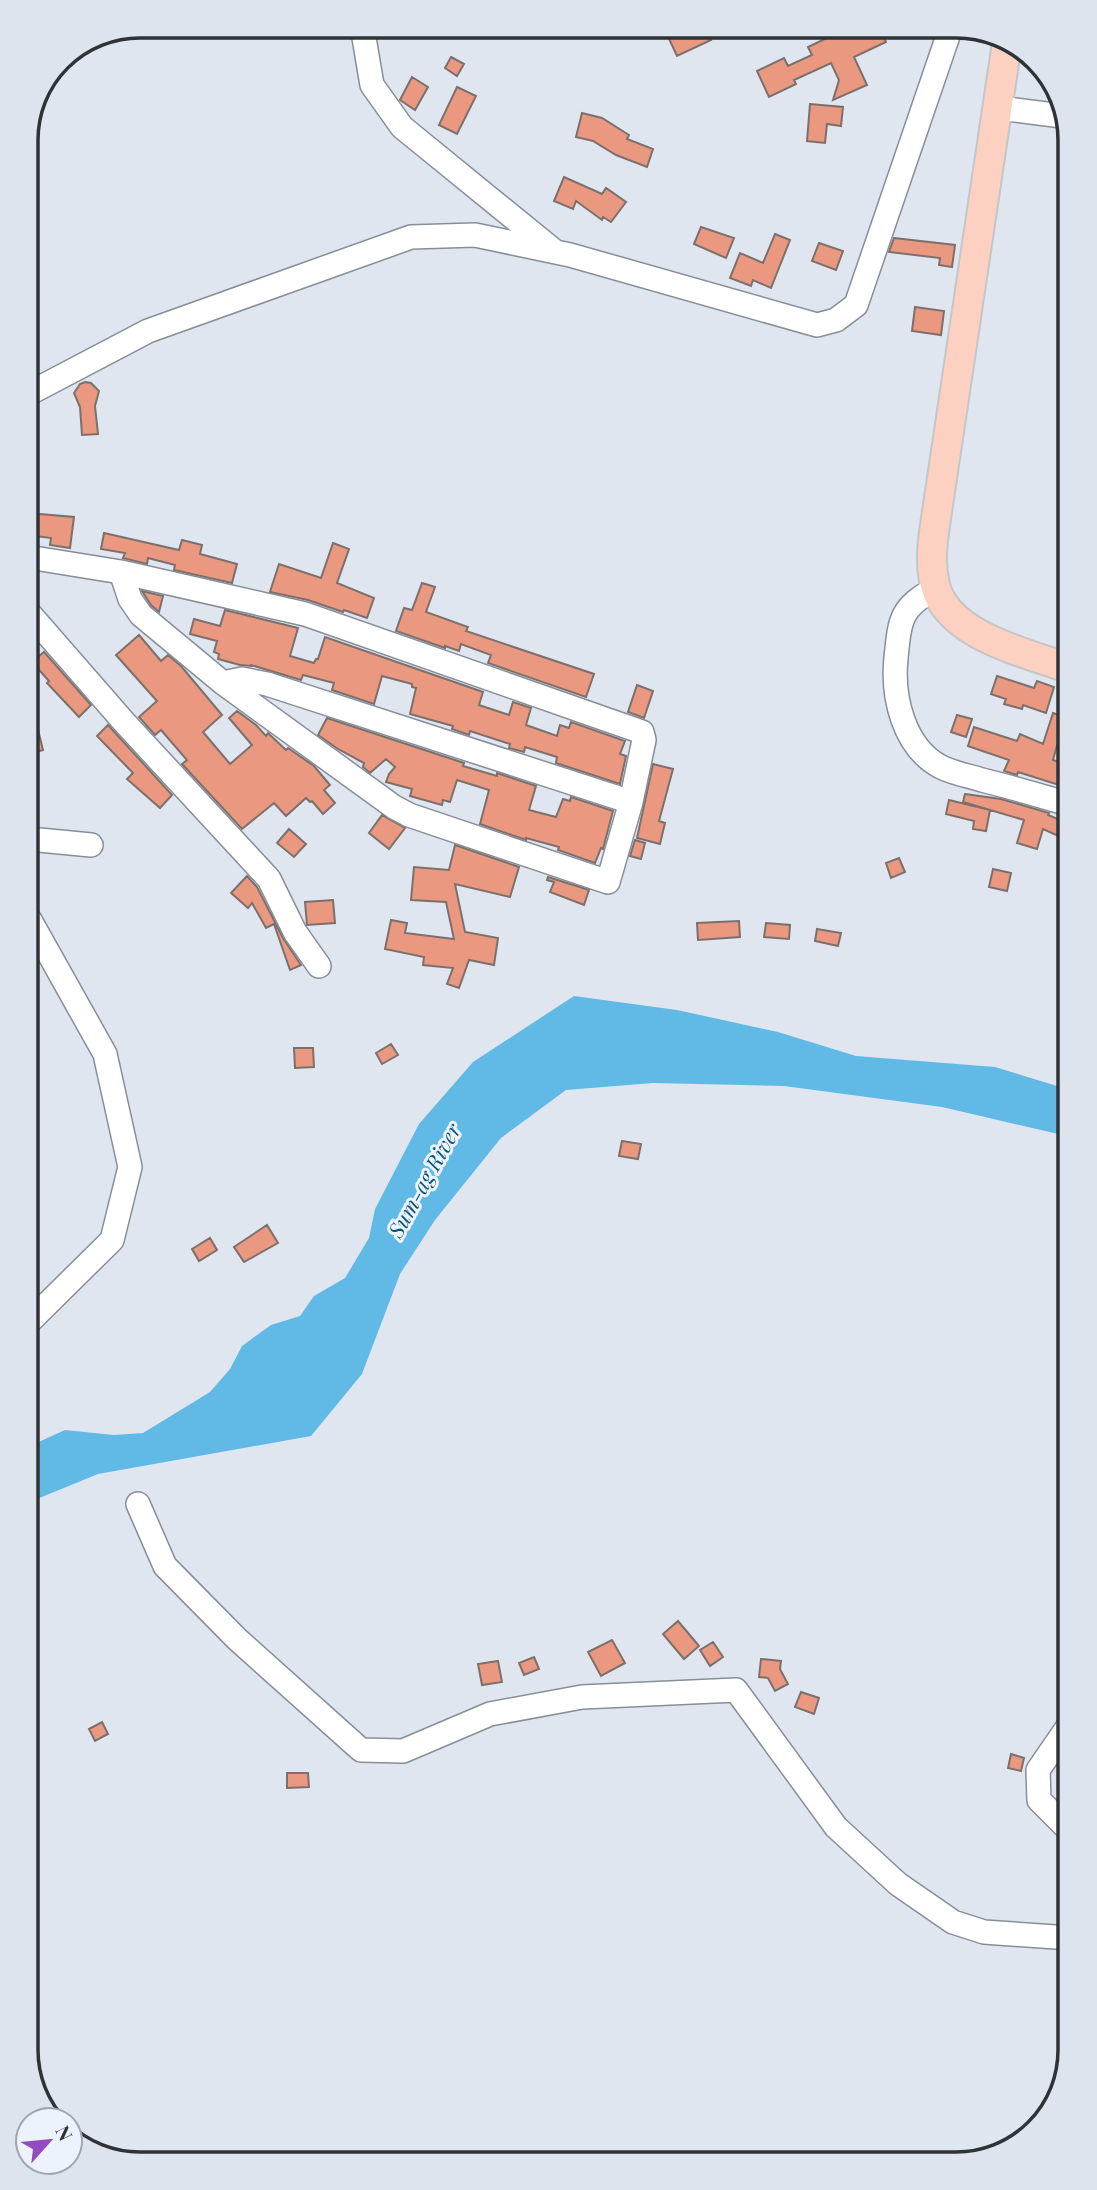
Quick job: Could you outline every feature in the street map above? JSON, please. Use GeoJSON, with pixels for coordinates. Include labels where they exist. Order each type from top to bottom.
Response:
{"type":"FeatureCollection","features":[{"type":"Feature","properties":{"kind":"main road"},"geometry":{"type":"LineString","coordinates":[[1006,52],[931,554],[936,588],[948,609],[965,626],[988,639],[1058,664]]}},
{"type":"Feature","properties":{"kind":"street"},"geometry":{"type":"LineString","coordinates":[[364,38],[372,85],[402,127],[556,252]]}},
{"type":"Feature","properties":{"kind":"street"},"geometry":{"type":"LineString","coordinates":[[39,388],[148,331],[411,237],[475,235],[556,252],[817,325],[836,320],[856,305],[947,39]]}},
{"type":"Feature","properties":{"kind":"street"},"geometry":{"type":"LineString","coordinates":[[999,108],[1055,115]]}},
{"type":"Feature","properties":{"kind":"street"},"geometry":{"type":"LineString","coordinates":[[39,559],[121,572],[305,614],[642,732],[644,740],[631,802],[608,882],[401,811],[223,683],[141,615],[130,599],[121,572]]}},
{"type":"Feature","properties":{"kind":"street"},"geometry":{"type":"LineString","coordinates":[[936,588],[917,599],[901,619],[896,661],[896,693],[908,730],[917,745],[941,767],[1058,801]]}},
{"type":"Feature","properties":{"kind":"street"},"geometry":{"type":"LineString","coordinates":[[39,624],[124,722],[270,879],[295,932],[319,966]]}},
{"type":"Feature","properties":{"kind":"street"},"geometry":{"type":"LineString","coordinates":[[223,683],[242,679],[267,684],[631,802]]}},
{"type":"Feature","properties":{"kind":"street"},"geometry":{"type":"LineString","coordinates":[[39,840],[91,845]]}},
{"type":"Feature","properties":{"kind":"street"},"geometry":{"type":"LineString","coordinates":[[38,1313],[112,1240],[130,1167],[105,1054],[39,935]]}},
{"type":"Feature","properties":{"kind":"street"},"geometry":{"type":"LineString","coordinates":[[138,1504],[166,1566],[237,1639],[361,1750],[403,1751],[490,1714],[582,1697],[736,1690],[836,1827],[898,1884],[953,1922],[984,1932],[1058,1937]]}},
{"type":"Feature","properties":{"kind":"street"},"geometry":{"type":"LineString","coordinates":[[1058,1742],[1038,1770],[1039,1800],[1058,1819]]}},
{"type":"Feature","properties":{"kind":"water","name":"Sum-ag River"},"geometry":{"type":"Polygon","coordinates":[[[574,996],[677,1010],[778,1032],[856,1056],[995,1067],[1058,1086],[1058,1134],[942,1107],[784,1086],[653,1083],[566,1090],[501,1138],[435,1220],[400,1274],[362,1374],[311,1436],[98,1474],[38,1498],[38,1442],[65,1430],[114,1435],[143,1433],[210,1392],[230,1369],[242,1346],[271,1325],[300,1316],[314,1296],[345,1278],[369,1238],[375,1209],[419,1124],[473,1062],[574,996]]]}},
{"type":"Feature","properties":{"kind":"building"},"geometry":{"type":"Polygon","coordinates":[[[669,39],[711,40],[677,56],[669,39]]]}},
{"type":"Feature","properties":{"kind":"building"},"geometry":{"type":"Polygon","coordinates":[[[825,39],[885,39],[886,42],[854,57],[867,85],[833,100],[839,80],[831,63],[794,80],[796,84],[769,97],[757,71],[784,58],[788,66],[812,55],[808,47],[825,39]]]}},
{"type":"Feature","properties":{"kind":"building"},"geometry":{"type":"Polygon","coordinates":[[[451,57],[464,64],[457,76],[445,68],[451,57]]]}},
{"type":"Feature","properties":{"kind":"building"},"geometry":{"type":"Polygon","coordinates":[[[412,77],[428,87],[415,110],[400,100],[412,77]]]}},
{"type":"Feature","properties":{"kind":"building"},"geometry":{"type":"Polygon","coordinates":[[[457,87],[476,96],[457,134],[439,125],[457,87]]]}},
{"type":"Feature","properties":{"kind":"building"},"geometry":{"type":"Polygon","coordinates":[[[810,104],[843,107],[841,126],[827,124],[825,143],[807,141],[810,104]]]}},
{"type":"Feature","properties":{"kind":"building"},"geometry":{"type":"Polygon","coordinates":[[[582,113],[602,118],[629,135],[627,139],[653,149],[647,167],[616,155],[593,141],[576,137],[582,113]]]}},
{"type":"Feature","properties":{"kind":"building"},"geometry":{"type":"Polygon","coordinates":[[[564,177],[602,194],[606,188],[626,202],[611,222],[603,217],[602,220],[576,201],[573,209],[554,201],[564,177]]]}},
{"type":"Feature","properties":{"kind":"building"},"geometry":{"type":"Polygon","coordinates":[[[701,227],[734,238],[726,258],[694,244],[701,227]]]}},
{"type":"Feature","properties":{"kind":"building"},"geometry":{"type":"Polygon","coordinates":[[[775,234],[790,240],[771,288],[753,280],[751,286],[730,278],[740,253],[763,263],[775,234]]]}},
{"type":"Feature","properties":{"kind":"building"},"geometry":{"type":"Polygon","coordinates":[[[894,238],[955,245],[952,267],[939,265],[940,258],[889,252],[894,238]]]}},
{"type":"Feature","properties":{"kind":"building"},"geometry":{"type":"Polygon","coordinates":[[[819,243],[843,251],[836,270],[812,261],[819,243]]]}},
{"type":"Feature","properties":{"kind":"building"},"geometry":{"type":"Polygon","coordinates":[[[915,307],[944,311],[941,335],[912,331],[915,307]]]}},
{"type":"Feature","properties":{"kind":"building"},"geometry":{"type":"Polygon","coordinates":[[[91,383],[99,391],[95,406],[98,434],[82,435],[80,407],[74,393],[80,384],[91,383]]]}},
{"type":"Feature","properties":{"kind":"building"},"geometry":{"type":"Polygon","coordinates":[[[39,514],[74,517],[70,548],[50,545],[51,538],[39,536],[39,514]]]}},
{"type":"Feature","properties":{"kind":"building"},"geometry":{"type":"Polygon","coordinates":[[[104,533],[179,550],[182,540],[202,545],[200,554],[237,564],[232,583],[174,570],[175,565],[148,558],[147,564],[123,558],[125,553],[101,549],[104,533]]]}},
{"type":"Feature","properties":{"kind":"building"},"geometry":{"type":"Polygon","coordinates":[[[333,543],[349,549],[337,583],[374,598],[367,618],[308,600],[270,592],[279,564],[321,578],[333,543]]]}},
{"type":"Feature","properties":{"kind":"building"},"geometry":{"type":"Polygon","coordinates":[[[422,583],[435,587],[426,612],[468,627],[466,631],[594,674],[586,697],[488,663],[491,655],[461,644],[459,651],[396,631],[404,608],[412,610],[422,583]]]}},
{"type":"Feature","properties":{"kind":"building"},"geometry":{"type":"Polygon","coordinates":[[[142,591],[163,596],[159,612],[151,605],[142,591]]]}},
{"type":"Feature","properties":{"kind":"building"},"geometry":{"type":"Polygon","coordinates":[[[225,610],[298,628],[290,656],[314,663],[318,659],[325,637],[483,692],[479,705],[509,715],[513,702],[531,708],[526,725],[557,736],[560,725],[569,728],[571,722],[625,741],[620,754],[626,756],[620,784],[556,763],[557,757],[525,747],[524,752],[509,748],[510,744],[470,731],[469,735],[452,729],[453,726],[410,714],[416,688],[412,687],[412,684],[382,676],[374,704],[332,690],[334,683],[303,675],[301,680],[251,665],[218,659],[219,654],[214,652],[217,641],[190,634],[194,619],[220,626],[225,610]]]}},
{"type":"Feature","properties":{"kind":"building"},"geometry":{"type":"Polygon","coordinates":[[[139,635],[161,661],[168,655],[181,666],[222,715],[203,732],[230,764],[252,745],[229,718],[237,711],[266,736],[268,733],[286,750],[288,748],[314,766],[330,785],[324,790],[335,803],[323,814],[306,798],[286,816],[274,803],[242,829],[182,764],[187,760],[161,730],[155,735],[139,717],[157,701],[116,655],[139,635]]]}},
{"type":"Feature","properties":{"kind":"building"},"geometry":{"type":"Polygon","coordinates":[[[44,652],[91,705],[79,717],[47,683],[49,681],[39,670],[39,656],[44,652]]]}},
{"type":"Feature","properties":{"kind":"building"},"geometry":{"type":"Polygon","coordinates":[[[997,676],[1034,688],[1037,681],[1054,687],[1046,713],[1023,705],[1022,709],[1004,704],[1006,699],[991,694],[997,676]]]}},
{"type":"Feature","properties":{"kind":"building"},"geometry":{"type":"Polygon","coordinates":[[[637,685],[653,691],[644,718],[628,712],[637,685]]]}},
{"type":"Feature","properties":{"kind":"building"},"geometry":{"type":"Polygon","coordinates":[[[1053,713],[1058,715],[1058,742],[1053,760],[1058,762],[1058,785],[1018,772],[1017,775],[1004,771],[1009,760],[968,746],[974,727],[1017,741],[1020,734],[1043,744],[1053,713]]]}},
{"type":"Feature","properties":{"kind":"building"},"geometry":{"type":"Polygon","coordinates":[[[957,715],[972,719],[966,737],[951,732],[957,715]]]}},
{"type":"Feature","properties":{"kind":"building"},"geometry":{"type":"Polygon","coordinates":[[[327,718],[464,763],[463,766],[497,776],[497,773],[536,786],[529,810],[556,817],[563,799],[570,801],[571,797],[613,811],[603,849],[601,848],[595,863],[558,850],[559,847],[526,840],[480,824],[489,790],[457,780],[450,802],[443,800],[442,805],[410,796],[412,789],[386,782],[395,767],[386,759],[370,773],[363,767],[364,763],[318,735],[327,718]]]}},
{"type":"Feature","properties":{"kind":"building"},"geometry":{"type":"Polygon","coordinates":[[[108,725],[172,795],[160,808],[127,779],[133,773],[97,736],[108,725]]]}},
{"type":"Feature","properties":{"kind":"building"},"geometry":{"type":"Polygon","coordinates":[[[39,732],[43,750],[39,751],[39,732]]]}},
{"type":"Feature","properties":{"kind":"building"},"geometry":{"type":"Polygon","coordinates":[[[653,764],[673,769],[659,821],[665,823],[660,844],[637,838],[653,764]]]}},
{"type":"Feature","properties":{"kind":"building"},"geometry":{"type":"Polygon","coordinates":[[[965,794],[1001,799],[1049,813],[1048,815],[1058,819],[1058,836],[1043,829],[1037,849],[1017,843],[1024,820],[963,802],[965,794]]]}},
{"type":"Feature","properties":{"kind":"building"},"geometry":{"type":"Polygon","coordinates":[[[949,800],[990,810],[986,831],[973,829],[974,821],[946,814],[949,800]]]}},
{"type":"Feature","properties":{"kind":"building"},"geometry":{"type":"Polygon","coordinates":[[[382,815],[405,828],[389,849],[369,833],[382,815]]]}},
{"type":"Feature","properties":{"kind":"building"},"geometry":{"type":"Polygon","coordinates":[[[289,829],[306,844],[294,857],[277,843],[289,829]]]}},
{"type":"Feature","properties":{"kind":"building"},"geometry":{"type":"Polygon","coordinates":[[[635,840],[645,843],[641,859],[630,856],[635,840]]]}},
{"type":"Feature","properties":{"kind":"building"},"geometry":{"type":"Polygon","coordinates":[[[455,845],[519,867],[510,897],[455,884],[465,932],[498,938],[494,965],[469,960],[459,988],[447,984],[453,968],[423,965],[424,957],[385,949],[391,920],[407,923],[405,933],[454,939],[446,902],[411,900],[414,867],[449,870],[455,845]]]}},
{"type":"Feature","properties":{"kind":"building"},"geometry":{"type":"Polygon","coordinates":[[[899,858],[905,872],[891,878],[886,863],[899,858]]]}},
{"type":"Feature","properties":{"kind":"building"},"geometry":{"type":"Polygon","coordinates":[[[993,869],[1011,873],[1007,891],[989,887],[993,869]]]}},
{"type":"Feature","properties":{"kind":"building"},"geometry":{"type":"Polygon","coordinates":[[[247,876],[257,887],[283,938],[301,965],[290,970],[274,924],[266,928],[252,903],[248,908],[231,893],[247,876]]]}},
{"type":"Feature","properties":{"kind":"building"},"geometry":{"type":"Polygon","coordinates":[[[548,877],[589,890],[584,905],[550,892],[554,882],[547,880],[548,877]]]}},
{"type":"Feature","properties":{"kind":"building"},"geometry":{"type":"Polygon","coordinates":[[[333,900],[335,923],[307,925],[305,902],[333,900]]]}},
{"type":"Feature","properties":{"kind":"building"},"geometry":{"type":"Polygon","coordinates":[[[739,921],[740,937],[698,940],[697,923],[739,921]]]}},
{"type":"Feature","properties":{"kind":"building"},"geometry":{"type":"Polygon","coordinates":[[[766,923],[790,925],[789,939],[764,937],[766,923]]]}},
{"type":"Feature","properties":{"kind":"building"},"geometry":{"type":"Polygon","coordinates":[[[817,929],[841,933],[838,946],[815,941],[817,929]]]}},
{"type":"Feature","properties":{"kind":"building"},"geometry":{"type":"Polygon","coordinates":[[[391,1044],[398,1055],[382,1064],[376,1053],[391,1044]]]}},
{"type":"Feature","properties":{"kind":"building"},"geometry":{"type":"Polygon","coordinates":[[[294,1048],[313,1048],[314,1067],[295,1068],[294,1048]]]}},
{"type":"Feature","properties":{"kind":"building"},"geometry":{"type":"Polygon","coordinates":[[[622,1141],[641,1144],[638,1159],[619,1156],[622,1141]]]}},
{"type":"Feature","properties":{"kind":"building"},"geometry":{"type":"Polygon","coordinates":[[[267,1225],[278,1243],[244,1262],[234,1247],[267,1225]]]}},
{"type":"Feature","properties":{"kind":"building"},"geometry":{"type":"Polygon","coordinates":[[[210,1238],[217,1250],[199,1261],[192,1249],[210,1238]]]}},
{"type":"Feature","properties":{"kind":"building"},"geometry":{"type":"Polygon","coordinates":[[[678,1621],[699,1646],[684,1659],[663,1634],[678,1621]]]}},
{"type":"Feature","properties":{"kind":"building"},"geometry":{"type":"Polygon","coordinates":[[[612,1640],[625,1663],[601,1676],[588,1652],[612,1640]]]}},
{"type":"Feature","properties":{"kind":"building"},"geometry":{"type":"Polygon","coordinates":[[[713,1642],[723,1657],[710,1666],[700,1650],[713,1642]]]}},
{"type":"Feature","properties":{"kind":"building"},"geometry":{"type":"Polygon","coordinates":[[[534,1657],[539,1669],[524,1675],[519,1663],[534,1657]]]}},
{"type":"Feature","properties":{"kind":"building"},"geometry":{"type":"Polygon","coordinates":[[[761,1659],[781,1661],[780,1669],[788,1684],[775,1691],[768,1678],[759,1677],[761,1659]]]}},
{"type":"Feature","properties":{"kind":"building"},"geometry":{"type":"Polygon","coordinates":[[[498,1661],[502,1682],[482,1685],[478,1664],[498,1661]]]}},
{"type":"Feature","properties":{"kind":"building"},"geometry":{"type":"Polygon","coordinates":[[[801,1692],[819,1698],[814,1714],[795,1707],[801,1692]]]}},
{"type":"Feature","properties":{"kind":"building"},"geometry":{"type":"Polygon","coordinates":[[[102,1722],[108,1734],[95,1741],[89,1729],[102,1722]]]}},
{"type":"Feature","properties":{"kind":"building"},"geometry":{"type":"Polygon","coordinates":[[[1011,1754],[1024,1758],[1021,1771],[1008,1768],[1011,1754]]]}},
{"type":"Feature","properties":{"kind":"building"},"geometry":{"type":"Polygon","coordinates":[[[287,1773],[308,1773],[309,1787],[287,1788],[287,1773]]]}}]}
